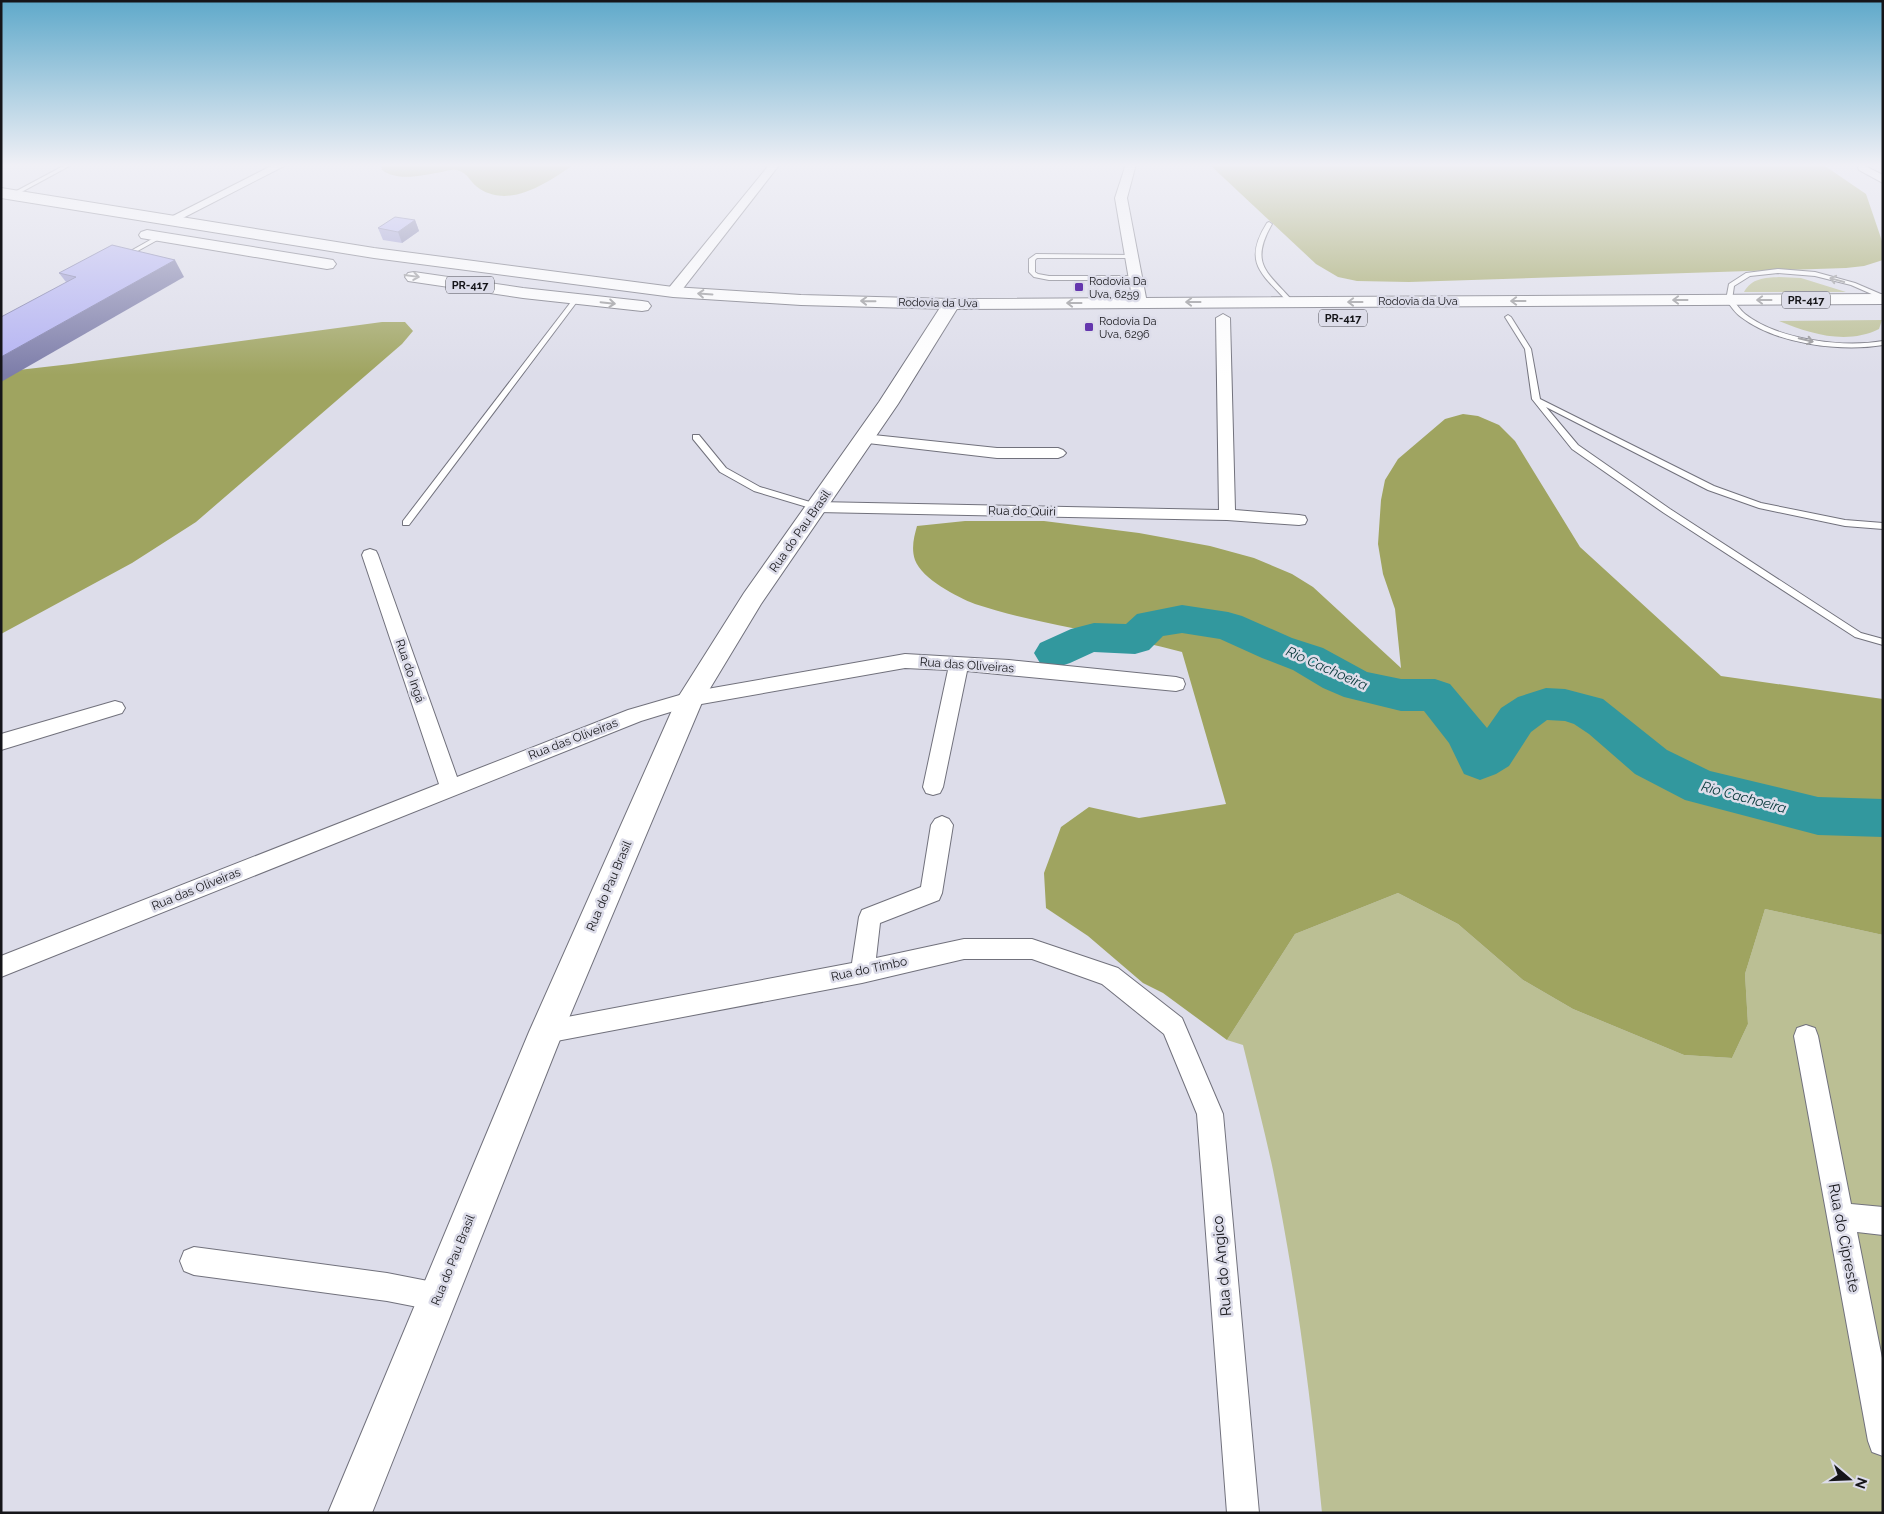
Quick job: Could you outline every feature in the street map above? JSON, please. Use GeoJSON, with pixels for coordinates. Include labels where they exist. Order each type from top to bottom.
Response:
{"type":"FeatureCollection","features":[{"type":"Feature","properties":{"kind":"main road"},"geometry":{"type":"LineString","coordinates":[[143,235],[348,267]]}},
{"type":"Feature","properties":{"kind":"main road","name":"Rodovia da Uva"},"geometry":{"type":"LineString","coordinates":[[264,235],[672,304]]}},
{"type":"Feature","properties":{"kind":"main road","name":"Rodovia da Uva"},"geometry":{"type":"LineString","coordinates":[[397,274],[576,299],[672,304],[800,300],[939,314],[1223,318],[1833,316]]}},
{"type":"Feature","properties":{"kind":"main road","name":"Rodovia da Uva"},"geometry":{"type":"LineString","coordinates":[[939,314],[1140,303],[1883,298]]}},
{"type":"Feature","properties":{"kind":"main road","name":"Rua do Pau Brasil"},"geometry":{"type":"LineString","coordinates":[[350,1513],[546,1032],[690,700],[712,659],[864,439],[939,314]]}},
{"type":"Feature","properties":{"kind":"street"},"geometry":{"type":"LineString","coordinates":[[672,304],[723,235]]}},
{"type":"Feature","properties":{"kind":"street"},"geometry":{"type":"LineString","coordinates":[[1128,235],[1140,303]]}},
{"type":"Feature","properties":{"kind":"street"},"geometry":{"type":"LineString","coordinates":[[1223,318],[1227,515]]}},
{"type":"Feature","properties":{"kind":"street"},"geometry":{"type":"LineString","coordinates":[[864,439],[997,453],[1058,453]]}},
{"type":"Feature","properties":{"kind":"street","name":"Rua do Quiri"},"geometry":{"type":"LineString","coordinates":[[817,507],[1227,515],[1299,520]]}},
{"type":"Feature","properties":{"kind":"street","name":"Rua do Ingá"},"geometry":{"type":"LineString","coordinates":[[370,555],[450,788]]}},
{"type":"Feature","properties":{"kind":"street","name":"Rua das Oliveiras"},"geometry":{"type":"LineString","coordinates":[[1,967],[635,715],[690,700],[905,660],[1176,684]]}},
{"type":"Feature","properties":{"kind":"street"},"geometry":{"type":"LineString","coordinates":[[934,787],[959,664]]}},
{"type":"Feature","properties":{"kind":"street"},"geometry":{"type":"LineString","coordinates":[[1,742],[115,708]]}},
{"type":"Feature","properties":{"kind":"street"},"geometry":{"type":"LineString","coordinates":[[862,972],[870,917],[931,893],[942,826]]}},
{"type":"Feature","properties":{"kind":"street","name":"Rua do Timbo"},"geometry":{"type":"LineString","coordinates":[[546,1032],[862,972],[964,949],[1032,949],[1110,976],[1173,1026]]}},
{"type":"Feature","properties":{"kind":"street","name":"Rua do Angico"},"geometry":{"type":"LineString","coordinates":[[1173,1026],[1210,1114],[1243,1513]]}},
{"type":"Feature","properties":{"kind":"street","name":"Rua do Cipreste"},"geometry":{"type":"LineString","coordinates":[[1806,1036],[1841,1217],[1873,1338],[1883,1441]]}},
{"type":"Feature","properties":{"kind":"street"},"geometry":{"type":"LineString","coordinates":[[1841,1217],[1883,1221]]}},
{"type":"Feature","properties":{"kind":"street"},"geometry":{"type":"LineString","coordinates":[[194,1261],[387,1287],[438,1298]]}},
{"type":"Feature","properties":{"kind":"lane"},"geometry":{"type":"LineString","coordinates":[[1262,235],[1256,257],[1261,269],[1291,302]]}},
{"type":"Feature","properties":{"kind":"lane"},"geometry":{"type":"LineString","coordinates":[[115,261],[159,237]]}},
{"type":"Feature","properties":{"kind":"lane"},"geometry":{"type":"LineString","coordinates":[[1132,257],[1036,256],[1032,259],[1032,272],[1036,276],[1049,278],[1136,278]]}},
{"type":"Feature","properties":{"kind":"lane"},"geometry":{"type":"LineString","coordinates":[[1883,298],[1853,284],[1814,274],[1778,271],[1748,274],[1731,285],[1729,300],[1744,316],[1772,330],[1806,340],[1841,346],[1872,346],[1883,343]]}},
{"type":"Feature","properties":{"kind":"lane"},"geometry":{"type":"LineString","coordinates":[[406,523],[576,299]]}},
{"type":"Feature","properties":{"kind":"lane"},"geometry":{"type":"LineString","coordinates":[[1508,317],[1528,349],[1536,400],[1575,448],[1667,511],[1858,635],[1883,642]]}},
{"type":"Feature","properties":{"kind":"lane"},"geometry":{"type":"LineString","coordinates":[[1536,400],[1711,488],[1760,505],[1845,523],[1883,526]]}},
{"type":"Feature","properties":{"kind":"lane"},"geometry":{"type":"LineString","coordinates":[[696,437],[723,470],[756,489],[817,507]]}},
{"type":"Feature","properties":{"kind":"green space"},"geometry":{"type":"Polygon","coordinates":[[[1285,235],[1880,235],[1883,244],[1883,260],[1864,266],[1846,268],[1409,282],[1357,281],[1338,277],[1316,264],[1285,235]]]}},
{"type":"Feature","properties":{"kind":"green space"},"geometry":{"type":"Polygon","coordinates":[[[1763,278],[1801,278],[1846,292],[1744,292],[1755,281],[1763,278]]]}},
{"type":"Feature","properties":{"kind":"green space"},"geometry":{"type":"Polygon","coordinates":[[[1882,320],[1879,329],[1867,334],[1841,337],[1803,330],[1779,321],[1882,320]]]}},
{"type":"Feature","properties":{"kind":"green space"},"geometry":{"type":"Polygon","coordinates":[[[382,322],[405,322],[413,331],[402,344],[196,522],[132,563],[1,634],[1,372],[382,322]]]}},
{"type":"Feature","properties":{"kind":"green space"},"geometry":{"type":"Polygon","coordinates":[[[1463,414],[1478,416],[1499,425],[1515,441],[1580,547],[1721,676],[1883,699],[1883,935],[1765,909],[1745,974],[1748,1024],[1732,1058],[1684,1055],[1573,1009],[1523,980],[1458,924],[1398,893],[1295,934],[1227,1040],[1163,993],[1143,983],[1088,936],[1046,908],[1044,873],[1061,827],[1089,807],[1139,818],[1226,804],[1182,652],[1000,612],[959,597],[932,580],[919,567],[913,551],[917,526],[965,521],[1044,521],[1139,533],[1210,546],[1254,558],[1292,574],[1313,587],[1401,668],[1395,609],[1383,574],[1378,544],[1381,500],[1385,480],[1398,459],[1445,419],[1463,414]]]}},
{"type":"Feature","properties":{"kind":"green space"},"geometry":{"type":"Polygon","coordinates":[[[1398,893],[1458,924],[1523,980],[1573,1009],[1684,1055],[1732,1058],[1748,1024],[1745,974],[1765,909],[1883,935],[1883,1513],[1322,1513],[1302,1341],[1289,1255],[1273,1170],[1243,1045],[1227,1040],[1295,934],[1398,893]]]}},
{"type":"Feature","properties":{"kind":"building"},"geometry":{"type":"Polygon","coordinates":[[[112,245],[175,260],[1,357],[1,317],[76,277],[59,273],[112,245]]]}},
{"type":"Feature","properties":{"kind":"waterway","name":"Rio Cachoeira"},"geometry":{"type":"LineString","coordinates":[[1055,653],[1085,639],[1112,637],[1135,640],[1151,624],[1182,619],[1228,626],[1277,648],[1308,659],[1338,677],[1359,686],[1401,695],[1435,695],[1468,735],[1480,762],[1493,754],[1516,720],[1533,708],[1546,704],[1565,705],[1588,711],[1604,722],[1651,762],[1701,787],[1818,816],[1883,818]]}},
{"type":"Feature","properties":{"kind":"place","name":"Rodovia Da Uva, 6259"},"geometry":{"type":"Point","coordinates":[1079,287]}},
{"type":"Feature","properties":{"kind":"place","name":"Rodovia Da Uva, 6296"},"geometry":{"type":"Point","coordinates":[1089,327]}}]}
